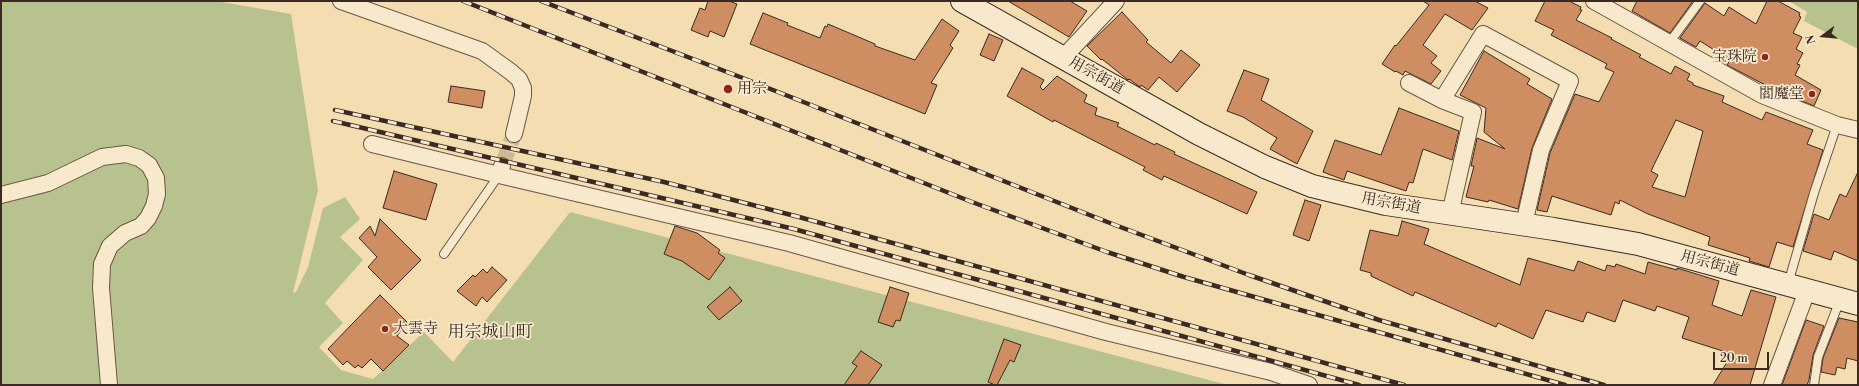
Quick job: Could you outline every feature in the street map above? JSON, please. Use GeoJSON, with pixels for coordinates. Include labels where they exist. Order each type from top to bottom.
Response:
{"type":"FeatureCollection","features":[{"type":"Feature","properties":{"kind":"main road","name":"用宗街道"},"geometry":{"type":"LineString","coordinates":[[962,1],[1199,134],[1287,176],[1312,186],[1386,204],[1524,224],[1638,244],[1849,301]]}},
{"type":"Feature","properties":{"kind":"street"},"geometry":{"type":"LineString","coordinates":[[341,1],[482,51],[511,72],[519,79],[523,88],[523,96],[514,134]]}},
{"type":"Feature","properties":{"kind":"street"},"geometry":{"type":"LineString","coordinates":[[1063,58],[1116,1]]}},
{"type":"Feature","properties":{"kind":"street"},"geometry":{"type":"LineString","coordinates":[[1594,1],[1762,95],[1837,125],[1858,130]]}},
{"type":"Feature","properties":{"kind":"street"},"geometry":{"type":"LineString","coordinates":[[1442,100],[1483,34],[1570,81],[1541,150],[1524,224]]}},
{"type":"Feature","properties":{"kind":"street"},"geometry":{"type":"LineString","coordinates":[[1409,83],[1442,100],[1473,112],[1450,214]]}},
{"type":"Feature","properties":{"kind":"street"},"geometry":{"type":"LineString","coordinates":[[372,144],[500,170],[789,243],[1106,332],[1270,372],[1309,385]]}},
{"type":"Feature","properties":{"kind":"street"},"geometry":{"type":"LineString","coordinates":[[1,196],[48,183],[102,157],[126,154],[139,158],[149,164],[156,178],[157,194],[154,206],[148,218],[141,226],[125,233],[110,246],[102,264],[101,288],[109,385]]}},
{"type":"Feature","properties":{"kind":"street"},"geometry":{"type":"LineString","coordinates":[[1772,385],[1798,288]]}},
{"type":"Feature","properties":{"kind":"lane"},"geometry":{"type":"LineString","coordinates":[[1669,43],[1700,1]]}},
{"type":"Feature","properties":{"kind":"lane"},"geometry":{"type":"LineString","coordinates":[[1798,288],[1814,193],[1837,125]]}},
{"type":"Feature","properties":{"kind":"lane"},"geometry":{"type":"LineString","coordinates":[[444,254],[500,170]]}},
{"type":"Feature","properties":{"kind":"lane"},"geometry":{"type":"LineString","coordinates":[[1814,385],[1818,356],[1849,301]]}},
{"type":"Feature","properties":{"kind":"green space"},"geometry":{"type":"Polygon","coordinates":[[[1,1],[216,1],[291,14],[318,190],[293,293],[296,292],[308,267],[323,208],[345,197],[360,219],[340,237],[363,260],[325,303],[343,323],[319,347],[341,370],[373,379],[424,332],[453,362],[570,212],[1228,385],[1,385],[1,1]]]}},
{"type":"Feature","properties":{"kind":"green space"},"geometry":{"type":"Polygon","coordinates":[[[1789,1],[1858,1],[1858,49],[1804,21],[1807,12],[1789,1]]]}},
{"type":"Feature","properties":{"kind":"building"},"geometry":{"type":"Polygon","coordinates":[[[708,1],[729,1],[737,4],[724,37],[710,31],[708,37],[691,30],[700,8],[705,10],[708,1]]]}},
{"type":"Feature","properties":{"kind":"building"},"geometry":{"type":"Polygon","coordinates":[[[1008,1],[1070,1],[1087,11],[1069,37],[1008,1]]]}},
{"type":"Feature","properties":{"kind":"building"},"geometry":{"type":"Polygon","coordinates":[[[1423,1],[1475,1],[1488,8],[1472,30],[1445,14],[1423,45],[1437,56],[1431,63],[1441,71],[1431,84],[1405,71],[1403,75],[1396,71],[1395,72],[1382,64],[1395,45],[1396,46],[1429,5],[1423,1]]]}},
{"type":"Feature","properties":{"kind":"building"},"geometry":{"type":"Polygon","coordinates":[[[1545,1],[1569,1],[1581,7],[1580,10],[1582,10],[1576,20],[1612,38],[1611,39],[1641,55],[1639,57],[1671,74],[1675,66],[1690,74],[1687,80],[1693,83],[1693,85],[1724,96],[1722,102],[1762,120],[1766,112],[1813,130],[1807,144],[1823,150],[1793,247],[1777,242],[1769,267],[1749,261],[1750,258],[1708,245],[1710,237],[1648,214],[1620,200],[1619,204],[1615,202],[1611,215],[1552,196],[1547,212],[1537,210],[1550,153],[1575,94],[1599,102],[1614,72],[1605,68],[1607,64],[1551,35],[1554,30],[1535,21],[1545,1]],[[1676,120],[1651,171],[1658,175],[1652,187],[1685,197],[1703,131],[1676,120]]]}},
{"type":"Feature","properties":{"kind":"building"},"geometry":{"type":"Polygon","coordinates":[[[1637,1],[1693,1],[1670,33],[1632,11],[1637,1]]]}},
{"type":"Feature","properties":{"kind":"building"},"geometry":{"type":"Polygon","coordinates":[[[1767,1],[1778,1],[1800,13],[1799,16],[1801,17],[1793,33],[1802,37],[1796,49],[1803,53],[1797,64],[1800,65],[1795,75],[1821,90],[1814,106],[1771,88],[1727,65],[1730,60],[1700,41],[1696,47],[1680,38],[1705,3],[1724,16],[1729,7],[1756,24],[1767,1]]]}},
{"type":"Feature","properties":{"kind":"building"},"geometry":{"type":"Polygon","coordinates":[[[1122,12],[1148,40],[1146,42],[1171,63],[1181,50],[1200,65],[1177,92],[1159,77],[1148,90],[1141,85],[1140,87],[1129,79],[1128,80],[1102,59],[1101,60],[1087,46],[1122,12]]]}},
{"type":"Feature","properties":{"kind":"building"},"geometry":{"type":"Polygon","coordinates":[[[763,13],[788,23],[787,25],[820,38],[825,26],[827,27],[828,24],[875,44],[875,46],[915,60],[942,19],[959,31],[950,45],[953,48],[931,83],[937,85],[925,114],[750,44],[763,13]]]}},
{"type":"Feature","properties":{"kind":"building"},"geometry":{"type":"Polygon","coordinates":[[[989,34],[1003,40],[994,61],[980,55],[989,34]]]}},
{"type":"Feature","properties":{"kind":"building"},"geometry":{"type":"Polygon","coordinates":[[[1484,51],[1530,79],[1527,84],[1552,99],[1532,148],[1518,209],[1489,200],[1488,202],[1466,197],[1474,166],[1471,166],[1477,138],[1505,149],[1484,132],[1486,108],[1460,95],[1484,51]]]}},
{"type":"Feature","properties":{"kind":"building"},"geometry":{"type":"Polygon","coordinates":[[[1022,68],[1044,80],[1040,87],[1043,90],[1057,76],[1087,95],[1084,102],[1097,108],[1095,115],[1119,123],[1117,126],[1155,145],[1156,143],[1175,152],[1174,154],[1257,192],[1247,214],[1164,176],[1162,180],[1143,170],[1145,167],[1054,120],[1053,122],[1007,96],[1022,68]]]}},
{"type":"Feature","properties":{"kind":"building"},"geometry":{"type":"Polygon","coordinates":[[[1244,70],[1269,79],[1261,100],[1313,131],[1297,164],[1270,149],[1277,138],[1243,117],[1227,111],[1244,70]]]}},
{"type":"Feature","properties":{"kind":"building"},"geometry":{"type":"Polygon","coordinates":[[[451,86],[485,91],[482,108],[448,102],[451,86]]]}},
{"type":"Feature","properties":{"kind":"building"},"geometry":{"type":"Polygon","coordinates":[[[1399,108],[1459,131],[1452,160],[1423,149],[1413,183],[1409,182],[1406,191],[1347,171],[1344,180],[1323,172],[1335,140],[1381,155],[1399,108]]]}},
{"type":"Feature","properties":{"kind":"building"},"geometry":{"type":"Polygon","coordinates":[[[394,171],[437,184],[426,220],[383,208],[394,171]]]}},
{"type":"Feature","properties":{"kind":"building"},"geometry":{"type":"Polygon","coordinates":[[[1858,172],[1858,261],[1834,251],[1831,260],[1803,251],[1814,214],[1829,220],[1840,194],[1846,197],[1858,172]]]}},
{"type":"Feature","properties":{"kind":"building"},"geometry":{"type":"Polygon","coordinates":[[[1305,200],[1321,205],[1309,241],[1293,235],[1305,200]]]}},
{"type":"Feature","properties":{"kind":"building"},"geometry":{"type":"Polygon","coordinates":[[[380,219],[421,260],[391,290],[368,267],[377,257],[359,238],[370,226],[375,236],[380,219]]]}},
{"type":"Feature","properties":{"kind":"building"},"geometry":{"type":"Polygon","coordinates":[[[1402,221],[1429,229],[1424,244],[1520,285],[1528,258],[1574,271],[1578,261],[1605,271],[1607,265],[1615,267],[1616,264],[1645,274],[1648,262],[1677,270],[1677,268],[1719,281],[1712,305],[1742,316],[1751,290],[1776,297],[1750,385],[1713,385],[1732,354],[1682,338],[1689,317],[1657,306],[1655,311],[1623,300],[1615,322],[1587,312],[1583,322],[1546,310],[1533,339],[1498,323],[1496,327],[1415,292],[1413,296],[1371,276],[1371,273],[1360,270],[1370,230],[1398,236],[1402,221]]]}},
{"type":"Feature","properties":{"kind":"building"},"geometry":{"type":"Polygon","coordinates":[[[675,226],[697,233],[720,250],[718,253],[725,258],[709,280],[682,261],[664,254],[675,226]]]}},
{"type":"Feature","properties":{"kind":"building"},"geometry":{"type":"Polygon","coordinates":[[[492,267],[507,280],[487,302],[482,297],[476,306],[457,291],[473,275],[475,277],[483,269],[487,273],[492,267]]]}},
{"type":"Feature","properties":{"kind":"building"},"geometry":{"type":"Polygon","coordinates":[[[730,287],[742,301],[719,320],[707,307],[730,287]]]}},
{"type":"Feature","properties":{"kind":"building"},"geometry":{"type":"Polygon","coordinates":[[[890,287],[909,293],[900,321],[896,320],[893,327],[878,322],[890,287]]]}},
{"type":"Feature","properties":{"kind":"building"},"geometry":{"type":"Polygon","coordinates":[[[380,295],[407,322],[397,336],[409,345],[383,371],[371,359],[362,368],[358,365],[355,368],[347,361],[343,365],[328,349],[380,295]]]}},
{"type":"Feature","properties":{"kind":"building"},"geometry":{"type":"Polygon","coordinates":[[[1839,318],[1858,322],[1858,361],[1847,358],[1845,369],[1837,367],[1835,375],[1821,372],[1823,358],[1839,318]]]}},
{"type":"Feature","properties":{"kind":"building"},"geometry":{"type":"Polygon","coordinates":[[[1806,320],[1824,326],[1813,355],[1809,380],[1807,385],[1782,385],[1806,320]]]}},
{"type":"Feature","properties":{"kind":"building"},"geometry":{"type":"Polygon","coordinates":[[[1004,339],[1021,345],[1014,362],[1010,360],[997,385],[995,385],[988,382],[1004,339]]]}},
{"type":"Feature","properties":{"kind":"building"},"geometry":{"type":"Polygon","coordinates":[[[861,351],[882,365],[868,385],[844,385],[857,366],[852,363],[861,351]]]}},
{"type":"Feature","properties":{"kind":"tunnel"},"geometry":{"type":"LineString","coordinates":[[502,166],[514,134]]}},
{"type":"Feature","properties":{"kind":"railway"},"geometry":{"type":"LineString","coordinates":[[463,1],[972,202],[1107,252],[1184,277],[1565,385]]}},
{"type":"Feature","properties":{"kind":"railway"},"geometry":{"type":"LineString","coordinates":[[541,1],[735,75],[1115,225],[1249,275],[1379,320],[1604,385]]}},
{"type":"Feature","properties":{"kind":"railway"},"geometry":{"type":"LineString","coordinates":[[335,110],[664,182],[799,217],[1404,385]]}},
{"type":"Feature","properties":{"kind":"railway"},"geometry":{"type":"LineString","coordinates":[[333,121],[794,229],[1359,385]]}},
{"type":"Feature","properties":{"kind":"place","name":"宝珠院"},"geometry":{"type":"Point","coordinates":[1765,57]}},
{"type":"Feature","properties":{"kind":"place","name":"用宗"},"geometry":{"type":"Point","coordinates":[728,89]}},
{"type":"Feature","properties":{"kind":"place","name":"閻魔堂"},"geometry":{"type":"Point","coordinates":[1812,94]}},
{"type":"Feature","properties":{"kind":"place","name":"大雲寺"},"geometry":{"type":"Point","coordinates":[385,329]}},
{"type":"Feature","properties":{"kind":"district","name":"用宗城山町"},"geometry":{"type":"Point","coordinates":[490,333]}}]}
